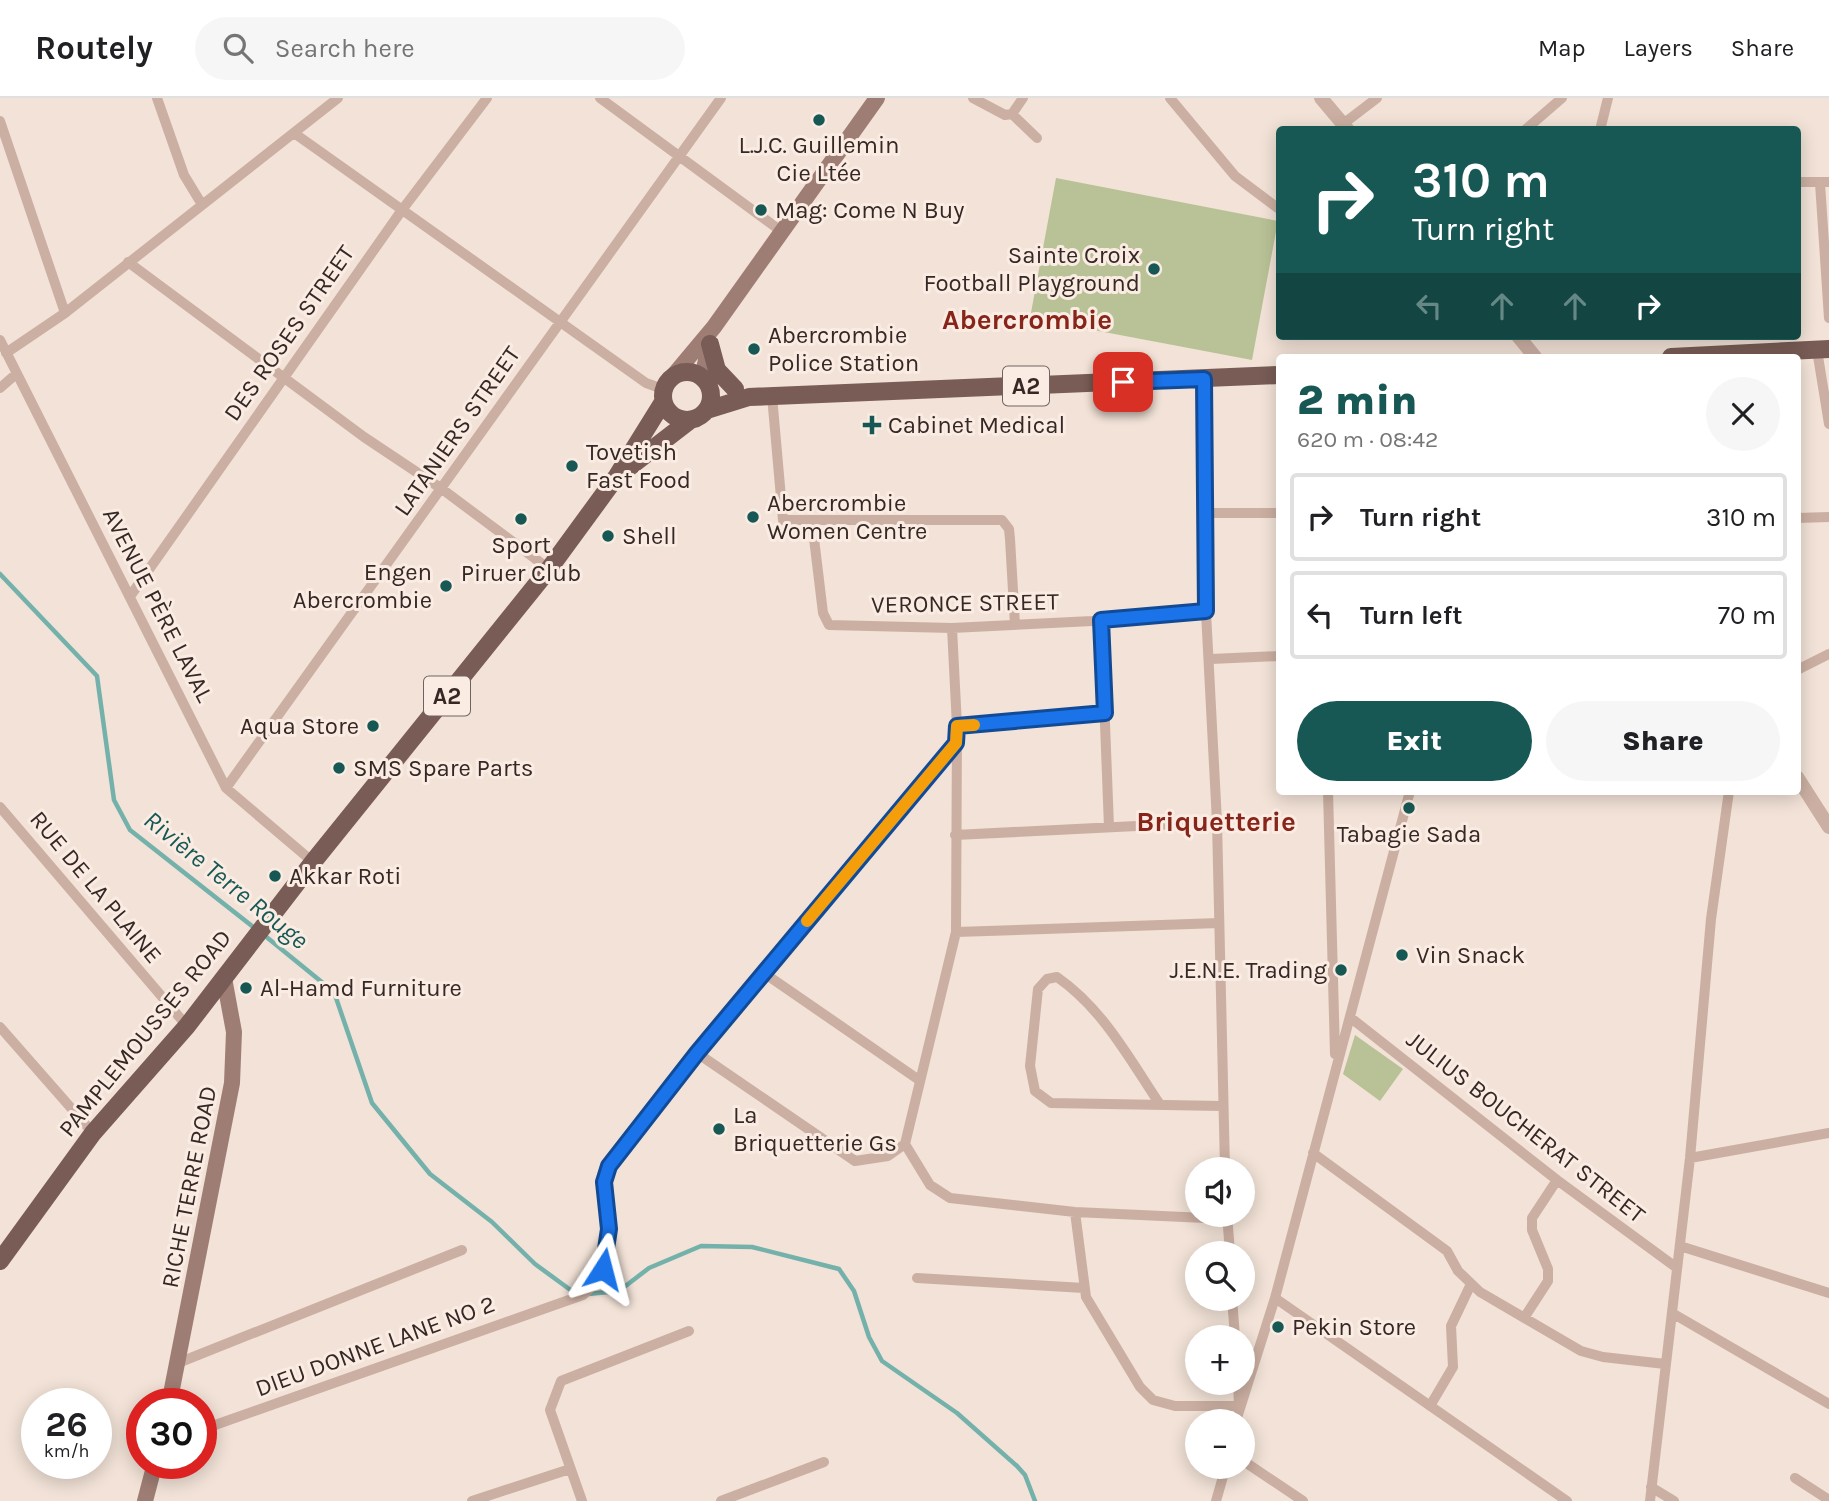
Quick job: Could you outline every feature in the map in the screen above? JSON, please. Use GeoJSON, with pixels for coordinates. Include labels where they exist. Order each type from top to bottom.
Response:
{"type":"FeatureCollection","features":[{"type":"Feature","properties":{"kind":"main road"},"geometry":{"type":"LineString","coordinates":[[689,421],[670,414],[666,389],[712,335],[781,231],[877,98]]}},
{"type":"Feature","properties":{"kind":"main road"},"geometry":{"type":"LineString","coordinates":[[707,410],[711,396],[704,380],[712,335]]}},
{"type":"Feature","properties":{"kind":"main road"},"geometry":{"type":"LineString","coordinates":[[712,335],[717,370],[742,393]]}},
{"type":"Feature","properties":{"kind":"main road"},"geometry":{"type":"LineString","coordinates":[[1728,354],[1823,349]]}},
{"type":"Feature","properties":{"kind":"main road","name":"A2"},"geometry":{"type":"LineString","coordinates":[[666,389],[684,372],[742,393],[772,396],[1276,375]]}},
{"type":"Feature","properties":{"kind":"main road","name":"PAMPLEMOUSSES ROAD"},"geometry":{"type":"LineString","coordinates":[[2,1255],[93,1133],[187,1026],[313,862],[549,569],[617,477],[666,389]]}},
{"type":"Feature","properties":{"kind":"main road","name":"A2"},"geometry":{"type":"LineString","coordinates":[[689,421],[742,393]]}},
{"type":"Feature","properties":{"kind":"main road","name":"PAMPLEMOUSSES ROAD"},"geometry":{"type":"LineString","coordinates":[[617,477],[689,421]]}},
{"type":"Feature","properties":{"kind":"main road","name":"RICHE TERRE ROAD"},"geometry":{"type":"LineString","coordinates":[[173,1388],[232,1083],[234,1032],[224,978]]}},
{"type":"Feature","properties":{"kind":"main road"},"geometry":{"type":"LineString","coordinates":[[145,1501],[151,1479]]}},
{"type":"Feature","properties":{"kind":"street"},"geometry":{"type":"LineString","coordinates":[[157,98],[184,175],[201,203]]}},
{"type":"Feature","properties":{"kind":"street","name":"DES ROSES STREET"},"geometry":{"type":"LineString","coordinates":[[131,595],[402,210],[487,98]]}},
{"type":"Feature","properties":{"kind":"street"},"geometry":{"type":"LineString","coordinates":[[600,98],[781,231]]}},
{"type":"Feature","properties":{"kind":"street","name":"LATANIERS STREET"},"geometry":{"type":"LineString","coordinates":[[226,788],[721,98]]}},
{"type":"Feature","properties":{"kind":"street"},"geometry":{"type":"LineString","coordinates":[[973,98],[998,113],[1012,114],[1037,138]]}},
{"type":"Feature","properties":{"kind":"street"},"geometry":{"type":"LineString","coordinates":[[1012,114],[1023,98]]}},
{"type":"Feature","properties":{"kind":"street"},"geometry":{"type":"LineString","coordinates":[[1170,98],[1235,176],[1276,207]]}},
{"type":"Feature","properties":{"kind":"street"},"geometry":{"type":"LineString","coordinates":[[1321,98],[1344,126]]}},
{"type":"Feature","properties":{"kind":"street"},"geometry":{"type":"LineString","coordinates":[[1346,126],[1377,98]]}},
{"type":"Feature","properties":{"kind":"street"},"geometry":{"type":"LineString","coordinates":[[1530,126],[1562,98]]}},
{"type":"Feature","properties":{"kind":"street"},"geometry":{"type":"LineString","coordinates":[[1601,126],[1608,98]]}},
{"type":"Feature","properties":{"kind":"street"},"geometry":{"type":"LineString","coordinates":[[6,353],[65,313],[335,99]]}},
{"type":"Feature","properties":{"kind":"street"},"geometry":{"type":"LineString","coordinates":[[0,121],[65,313]]}},
{"type":"Feature","properties":{"kind":"street"},"geometry":{"type":"LineString","coordinates":[[294,134],[646,383],[666,389]]}},
{"type":"Feature","properties":{"kind":"street"},"geometry":{"type":"LineString","coordinates":[[1801,182],[1824,183],[1829,318]]}},
{"type":"Feature","properties":{"kind":"street"},"geometry":{"type":"LineString","coordinates":[[128,262],[364,437],[442,489],[549,569]]}},
{"type":"Feature","properties":{"kind":"street"},"geometry":{"type":"LineString","coordinates":[[1521,340],[1533,354]]}},
{"type":"Feature","properties":{"kind":"street","name":"AVENUE PÈRE LAVAL"},"geometry":{"type":"LineString","coordinates":[[0,341],[15,375],[131,595],[226,788],[313,862]]}},
{"type":"Feature","properties":{"kind":"street"},"geometry":{"type":"LineString","coordinates":[[1823,349],[1829,424]]}},
{"type":"Feature","properties":{"kind":"street"},"geometry":{"type":"LineString","coordinates":[[0,388],[15,375]]}},
{"type":"Feature","properties":{"kind":"street"},"geometry":{"type":"LineString","coordinates":[[1204,379],[1208,513],[1206,611],[1211,659],[1217,822],[1224,1157]]}},
{"type":"Feature","properties":{"kind":"street"},"geometry":{"type":"LineString","coordinates":[[772,396],[781,517],[785,521],[1002,520],[1009,529],[1015,625]]}},
{"type":"Feature","properties":{"kind":"street"},"geometry":{"type":"LineString","coordinates":[[1208,513],[1276,513]]}},
{"type":"Feature","properties":{"kind":"street"},"geometry":{"type":"LineString","coordinates":[[1801,519],[1829,517]]}},
{"type":"Feature","properties":{"kind":"street","name":"VERONCE STREET"},"geometry":{"type":"LineString","coordinates":[[812,522],[823,613],[829,625],[952,628],[1206,611]]}},
{"type":"Feature","properties":{"kind":"street"},"geometry":{"type":"LineString","coordinates":[[1101,620],[1110,827]]}},
{"type":"Feature","properties":{"kind":"street"},"geometry":{"type":"LineString","coordinates":[[952,628],[957,726],[956,932],[905,1144],[888,1156],[855,1161],[697,1053],[956,743]]}},
{"type":"Feature","properties":{"kind":"street"},"geometry":{"type":"LineString","coordinates":[[1801,668],[1829,654]]}},
{"type":"Feature","properties":{"kind":"street"},"geometry":{"type":"LineString","coordinates":[[1211,659],[1276,656]]}},
{"type":"Feature","properties":{"kind":"street"},"geometry":{"type":"LineString","coordinates":[[957,726],[1105,713]]}},
{"type":"Feature","properties":{"kind":"street"},"geometry":{"type":"LineString","coordinates":[[1801,783],[1829,827]]}},
{"type":"Feature","properties":{"kind":"street"},"geometry":{"type":"LineString","coordinates":[[1328,795],[1336,1064]]}},
{"type":"Feature","properties":{"kind":"street"},"geometry":{"type":"LineString","coordinates":[[1238,1409],[1275,1298],[1409,795]]}},
{"type":"Feature","properties":{"kind":"street"},"geometry":{"type":"LineString","coordinates":[[1650,1501],[1690,1158],[1711,919],[1728,795]]}},
{"type":"Feature","properties":{"kind":"street","name":"RUE DE LA PLAINE"},"geometry":{"type":"LineString","coordinates":[[0,807],[187,1026]]}},
{"type":"Feature","properties":{"kind":"street"},"geometry":{"type":"LineString","coordinates":[[955,835],[1217,822]]}},
{"type":"Feature","properties":{"kind":"street"},"geometry":{"type":"LineString","coordinates":[[956,932],[1219,923]]}},
{"type":"Feature","properties":{"kind":"street"},"geometry":{"type":"LineString","coordinates":[[764,973],[919,1080]]}},
{"type":"Feature","properties":{"kind":"street"},"geometry":{"type":"LineString","coordinates":[[1159,1103],[1114,1035],[1089,1003],[1057,977],[1042,983],[1038,989],[1030,1066],[1035,1091],[1051,1103],[1222,1106]]}},
{"type":"Feature","properties":{"kind":"street","name":"JULIUS BOUCHERAT STREET"},"geometry":{"type":"LineString","coordinates":[[1351,1018],[1557,1180],[1677,1268]]}},
{"type":"Feature","properties":{"kind":"street"},"geometry":{"type":"LineString","coordinates":[[0,1027],[93,1133]]}},
{"type":"Feature","properties":{"kind":"street","name":"DIEU DONNE LANE NO 2"},"geometry":{"type":"LineString","coordinates":[[217,1424],[583,1295],[597,1282],[603,1269],[609,1229],[606,1174],[697,1053]]}},
{"type":"Feature","properties":{"kind":"street"},"geometry":{"type":"LineString","coordinates":[[1690,1158],[1829,1133]]}},
{"type":"Feature","properties":{"kind":"street"},"geometry":{"type":"LineString","coordinates":[[905,1144],[930,1185],[950,1198],[1075,1212],[1185,1216]]}},
{"type":"Feature","properties":{"kind":"street"},"geometry":{"type":"LineString","coordinates":[[1313,1153],[1447,1251],[1458,1271],[1471,1284],[1524,1318],[1581,1350],[1603,1357],[1665,1364]]}},
{"type":"Feature","properties":{"kind":"street"},"geometry":{"type":"LineString","coordinates":[[1524,1318],[1548,1281],[1548,1269],[1532,1230],[1532,1219],[1557,1180]]}},
{"type":"Feature","properties":{"kind":"street"},"geometry":{"type":"LineString","coordinates":[[1075,1212],[1084,1288],[1089,1305],[1140,1387],[1153,1400],[1175,1406],[1239,1406]]}},
{"type":"Feature","properties":{"kind":"street"},"geometry":{"type":"LineString","coordinates":[[1680,1246],[1829,1293]]}},
{"type":"Feature","properties":{"kind":"street"},"geometry":{"type":"LineString","coordinates":[[178,1363],[462,1250]]}},
{"type":"Feature","properties":{"kind":"street"},"geometry":{"type":"LineString","coordinates":[[918,1279],[1084,1288]]}},
{"type":"Feature","properties":{"kind":"street"},"geometry":{"type":"LineString","coordinates":[[1430,1406],[1453,1367],[1451,1326],[1471,1284]]}},
{"type":"Feature","properties":{"kind":"street"},"geometry":{"type":"LineString","coordinates":[[1275,1298],[1430,1406],[1549,1495],[1567,1501]]}},
{"type":"Feature","properties":{"kind":"street"},"geometry":{"type":"LineString","coordinates":[[1672,1313],[1829,1404]]}},
{"type":"Feature","properties":{"kind":"street"},"geometry":{"type":"LineString","coordinates":[[582,1501],[550,1410],[561,1381],[689,1331]]}},
{"type":"Feature","properties":{"kind":"street"},"geometry":{"type":"LineString","coordinates":[[1239,1395],[1239,1406]]}},
{"type":"Feature","properties":{"kind":"street"},"geometry":{"type":"LineString","coordinates":[[721,1501],[824,1462]]}},
{"type":"Feature","properties":{"kind":"street"},"geometry":{"type":"LineString","coordinates":[[472,1501],[570,1469]]}},
{"type":"Feature","properties":{"kind":"street"},"geometry":{"type":"LineString","coordinates":[[1255,1469],[1303,1501]]}},
{"type":"Feature","properties":{"kind":"street"},"geometry":{"type":"LineString","coordinates":[[1795,1478],[1829,1500]]}},
{"type":"Feature","properties":{"kind":"street"},"geometry":{"type":"LineString","coordinates":[[1216,1501],[1222,1479]]}},
{"type":"Feature","properties":{"kind":"street"},"geometry":{"type":"LineString","coordinates":[[1651,1487],[1674,1501]]}},
{"type":"Feature","properties":{"kind":"green space","name":"Sainte Croix Football Playground"},"geometry":{"type":"Polygon","coordinates":[[[1056,178],[1276,221],[1252,360],[1030,318],[1056,178]]]}},
{"type":"Feature","properties":{"kind":"green space"},"geometry":{"type":"Polygon","coordinates":[[[1355,1035],[1403,1069],[1380,1101],[1343,1074],[1355,1035]]]}},
{"type":"Feature","properties":{"kind":"waterway","name":"Rivière Terre Rouge"},"geometry":{"type":"LineString","coordinates":[[0,574],[97,676],[114,800],[130,830],[257,930]]}},
{"type":"Feature","properties":{"kind":"waterway","name":"Rivière Terre Rouge"},"geometry":{"type":"LineString","coordinates":[[264,935],[334,992],[372,1103],[430,1174],[492,1222],[535,1264],[576,1294]]}},
{"type":"Feature","properties":{"kind":"waterway"},"geometry":{"type":"LineString","coordinates":[[588,1294],[619,1291],[649,1268],[701,1246],[752,1247],[839,1269],[854,1291],[869,1337],[882,1361],[957,1413],[1017,1466],[1025,1475],[1035,1501]]}},
{"type":"Feature","properties":{"kind":"slow traffic"},"geometry":{"type":"LineString","coordinates":[[807,921],[956,743],[957,726],[974,725]]}},
{"type":"Feature","properties":{"kind":"place","name":"L.J.C. Guillemin Cie Ltée"},"geometry":{"type":"Point","coordinates":[819,120]}},
{"type":"Feature","properties":{"kind":"place","name":"Mag: Come N Buy"},"geometry":{"type":"Point","coordinates":[761,210]}},
{"type":"Feature","properties":{"kind":"place","name":"Sainte Croix Football Playground"},"geometry":{"type":"Point","coordinates":[1154,269]}},
{"type":"Feature","properties":{"kind":"place","name":"Abercrombie Police Station"},"geometry":{"type":"Point","coordinates":[754,349]}},
{"type":"Feature","properties":{"kind":"place","name":"Cabinet Medical"},"geometry":{"type":"Point","coordinates":[872,425]}},
{"type":"Feature","properties":{"kind":"place","name":"Tovetish Fast Food"},"geometry":{"type":"Point","coordinates":[572,466]}},
{"type":"Feature","properties":{"kind":"place","name":"Abercrombie Women Centre"},"geometry":{"type":"Point","coordinates":[753,517]}},
{"type":"Feature","properties":{"kind":"place","name":"Sport Piruer Club"},"geometry":{"type":"Point","coordinates":[521,519]}},
{"type":"Feature","properties":{"kind":"place","name":"Shell"},"geometry":{"type":"Point","coordinates":[608,536]}},
{"type":"Feature","properties":{"kind":"place","name":"Engen Abercrombie"},"geometry":{"type":"Point","coordinates":[446,586]}},
{"type":"Feature","properties":{"kind":"place","name":"Aqua Store"},"geometry":{"type":"Point","coordinates":[373,726]}},
{"type":"Feature","properties":{"kind":"place","name":"SMS Spare Parts"},"geometry":{"type":"Point","coordinates":[339,768]}},
{"type":"Feature","properties":{"kind":"place","name":"Tabagie Sada"},"geometry":{"type":"Point","coordinates":[1409,808]}},
{"type":"Feature","properties":{"kind":"place","name":"Akkar Roti"},"geometry":{"type":"Point","coordinates":[275,876]}},
{"type":"Feature","properties":{"kind":"place","name":"Vin Snack"},"geometry":{"type":"Point","coordinates":[1402,955]}},
{"type":"Feature","properties":{"kind":"place","name":"J.E.N.E. Trading"},"geometry":{"type":"Point","coordinates":[1341,970]}},
{"type":"Feature","properties":{"kind":"place","name":"Al-Hamd Furniture"},"geometry":{"type":"Point","coordinates":[246,988]}},
{"type":"Feature","properties":{"kind":"place","name":"La Briquetterie Gs"},"geometry":{"type":"Point","coordinates":[719,1129]}},
{"type":"Feature","properties":{"kind":"place","name":"Pekin Store"},"geometry":{"type":"Point","coordinates":[1278,1327]}},
{"type":"Feature","properties":{"kind":"district","name":"Abercrombie"},"geometry":{"type":"Point","coordinates":[1027,319]}},
{"type":"Feature","properties":{"kind":"district","name":"Briquetterie"},"geometry":{"type":"Point","coordinates":[1216,821]}},
{"type":"Feature","properties":{"kind":"route"},"geometry":{"type":"LineString","coordinates":[[603,1269],[609,1229],[604,1182],[609,1166],[697,1053],[956,743],[957,726],[1105,713],[1101,620],[1206,611],[1208,513],[1204,379],[1123,382]]}}]}
